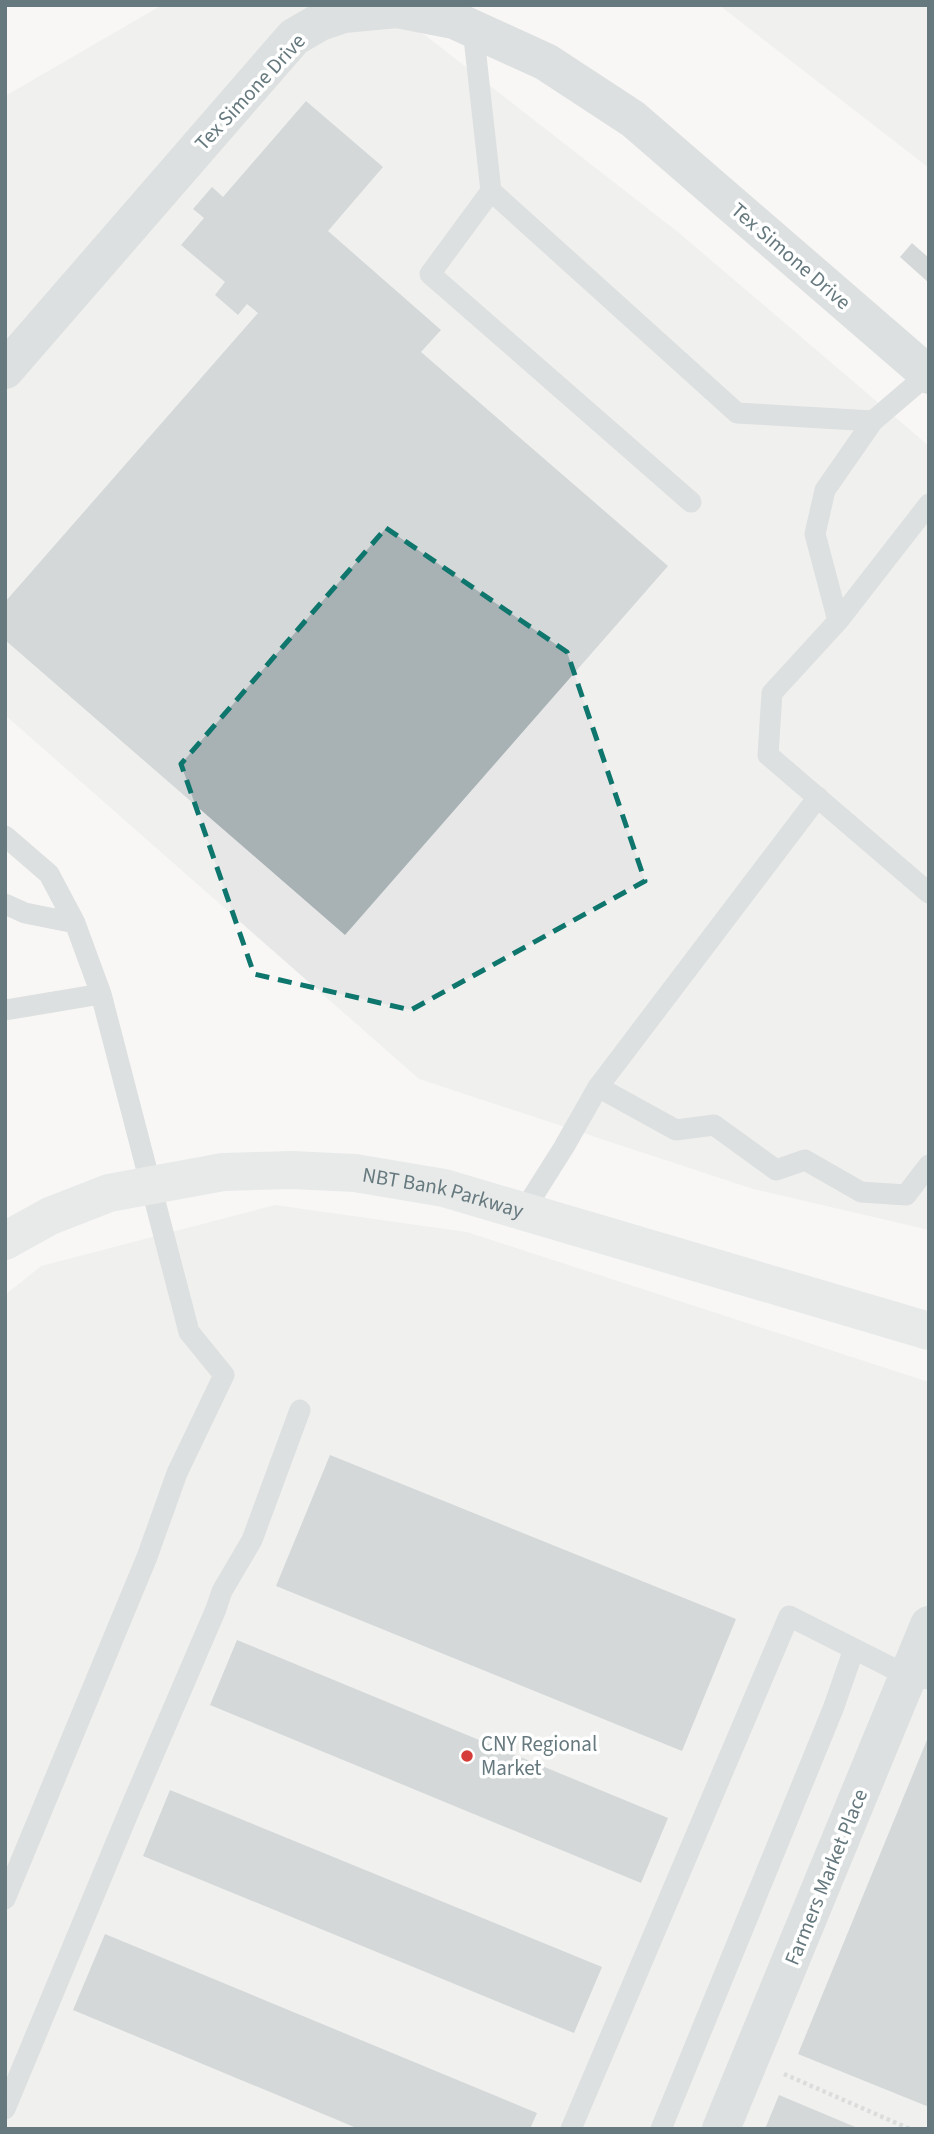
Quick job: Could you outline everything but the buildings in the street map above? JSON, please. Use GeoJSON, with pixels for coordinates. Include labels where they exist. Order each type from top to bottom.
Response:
{"type":"FeatureCollection","features":[{"type":"Feature","properties":{"kind":"street","name":"Tex Simone Drive"},"geometry":{"type":"LineString","coordinates":[[5,370],[294,37],[320,22],[344,14],[397,9],[454,20],[546,62],[633,119],[928,374]]}},
{"type":"Feature","properties":{"kind":"street","name":"NBT Bank Parkway"},"geometry":{"type":"LineString","coordinates":[[5,1241],[50,1216],[109,1193],[223,1172],[292,1170],[355,1174],[444,1188],[929,1331]]}},
{"type":"Feature","properties":{"kind":"street","name":"NBT Bank Parkway"},"geometry":{"type":"LineString","coordinates":[[878,1317],[929,1306]]}},
{"type":"Feature","properties":{"kind":"street","name":"Farmers Market Place"},"geometry":{"type":"LineString","coordinates":[[721,2129],[918,1678],[929,1625]]}},
{"type":"Feature","properties":{"kind":"lane"},"geometry":{"type":"LineString","coordinates":[[473,29],[491,191],[737,413],[873,421]]}},
{"type":"Feature","properties":{"kind":"lane"},"geometry":{"type":"LineString","coordinates":[[491,191],[430,274],[691,502]]}},
{"type":"Feature","properties":{"kind":"lane"},"geometry":{"type":"LineString","coordinates":[[838,621],[815,534],[825,490],[873,421],[928,374]]}},
{"type":"Feature","properties":{"kind":"lane"},"geometry":{"type":"LineString","coordinates":[[929,504],[838,621],[772,694],[768,755],[929,893]]}},
{"type":"Feature","properties":{"kind":"lane"},"geometry":{"type":"LineString","coordinates":[[523,1212],[598,1087],[818,797]]}},
{"type":"Feature","properties":{"kind":"lane"},"geometry":{"type":"LineString","coordinates":[[5,836],[49,874],[75,923],[114,1038],[189,1332],[224,1375],[177,1473],[147,1557],[5,1899]]}},
{"type":"Feature","properties":{"kind":"lane"},"geometry":{"type":"LineString","coordinates":[[5,904],[25,913],[75,923]]}},
{"type":"Feature","properties":{"kind":"lane"},"geometry":{"type":"LineString","coordinates":[[5,1010],[101,994]]}},
{"type":"Feature","properties":{"kind":"lane"},"geometry":{"type":"LineString","coordinates":[[5,1000],[38,1004]]}},
{"type":"Feature","properties":{"kind":"lane"},"geometry":{"type":"LineString","coordinates":[[598,1087],[676,1130],[714,1125],[776,1170],[805,1160],[860,1192],[906,1195],[929,1165]]}},
{"type":"Feature","properties":{"kind":"lane"},"geometry":{"type":"LineString","coordinates":[[5,2109],[222,1591],[252,1540],[299,1409]]}},
{"type":"Feature","properties":{"kind":"lane"},"geometry":{"type":"LineString","coordinates":[[571,2129],[789,1616],[918,1678]]}},
{"type":"Feature","properties":{"kind":"lane"},"geometry":{"type":"LineString","coordinates":[[661,2129],[833,1709],[854,1649]]}},
{"type":"Feature","properties":{"kind":"path"},"geometry":{"type":"LineString","coordinates":[[751,2059],[910,2129]]}},
{"type":"Feature","properties":{"kind":"highlighted area"},"geometry":{"type":"Polygon","coordinates":[[[386,528],[567,652],[645,881],[411,1010],[254,974],[181,764],[386,528]]]}},
{"type":"Feature","properties":{"kind":"shaded area"},"geometry":{"type":"Polygon","coordinates":[[[162,5],[351,5],[425,35],[678,232],[929,446],[929,1230],[753,1189],[419,1079],[5,715],[5,96],[162,5]]]}},
{"type":"Feature","properties":{"kind":"shaded area"},"geometry":{"type":"Polygon","coordinates":[[[719,5],[929,5],[929,168],[925,165],[719,5]]]}},
{"type":"Feature","properties":{"kind":"shaded area","name":"CNY Regional Market"},"geometry":{"type":"Polygon","coordinates":[[[275,1205],[467,1232],[929,1382],[929,2129],[5,2129],[5,1295],[41,1266],[275,1205]]]}},
{"type":"Feature","properties":{"kind":"place","name":"CNY Regional Market"},"geometry":{"type":"Point","coordinates":[467,1756]}}]}
